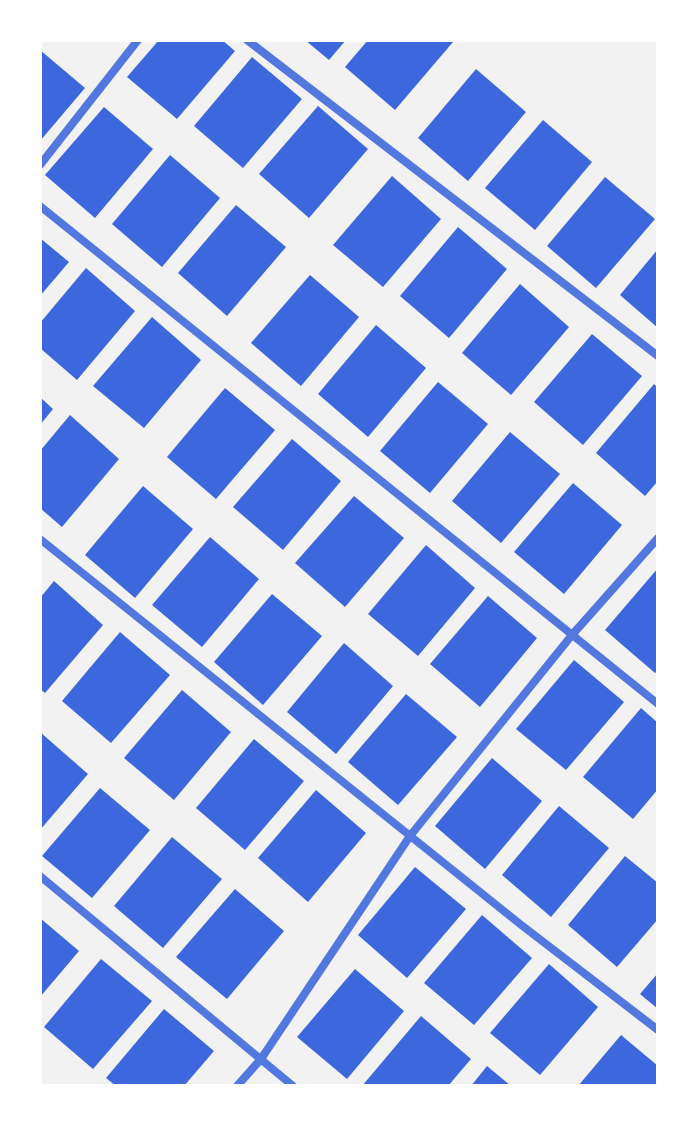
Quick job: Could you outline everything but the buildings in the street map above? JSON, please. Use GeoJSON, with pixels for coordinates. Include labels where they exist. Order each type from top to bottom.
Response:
{"type":"FeatureCollection","features":[{"type":"Feature","properties":{"kind":"street"},"geometry":{"type":"LineString","coordinates":[[40,165],[138,40]]}},
{"type":"Feature","properties":{"kind":"street"},"geometry":{"type":"LineString","coordinates":[[247,40],[658,356]]}},
{"type":"Feature","properties":{"kind":"street"},"geometry":{"type":"LineString","coordinates":[[40,206],[658,704]]}},
{"type":"Feature","properties":{"kind":"street"},"geometry":{"type":"LineString","coordinates":[[237,1086],[261,1059],[410,836],[572,635],[658,538]]}},
{"type":"Feature","properties":{"kind":"street"},"geometry":{"type":"LineString","coordinates":[[40,539],[658,1030]]}},
{"type":"Feature","properties":{"kind":"street"},"geometry":{"type":"LineString","coordinates":[[40,876],[293,1086]]}}]}
